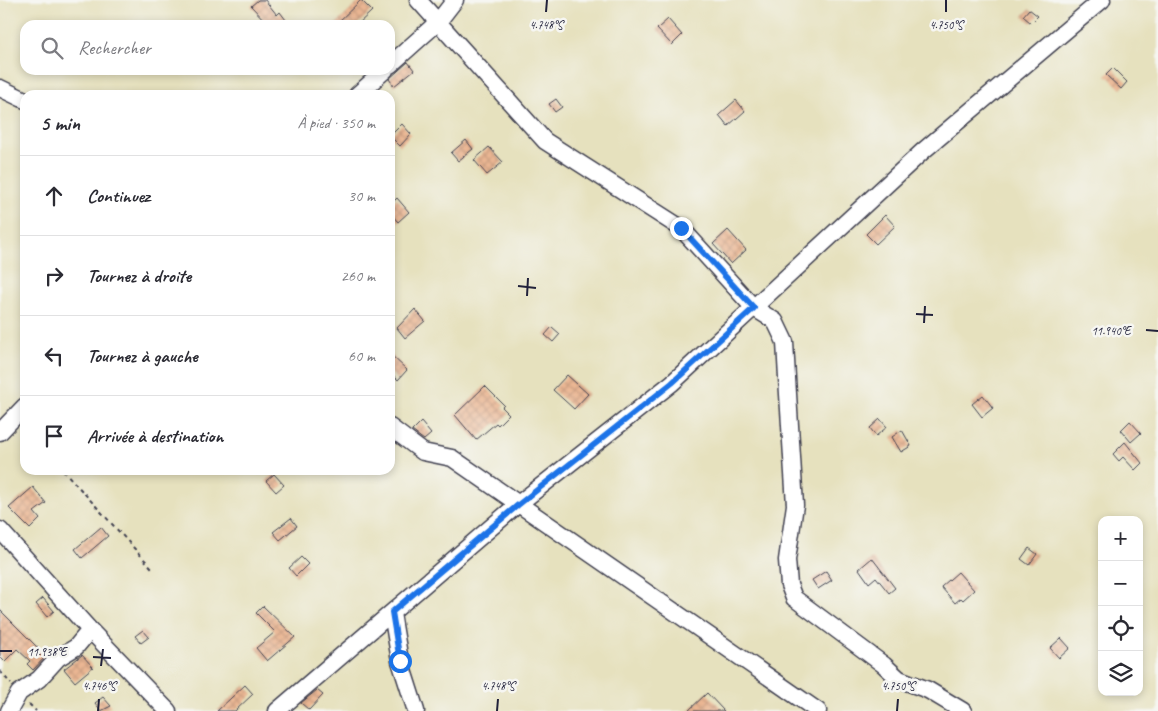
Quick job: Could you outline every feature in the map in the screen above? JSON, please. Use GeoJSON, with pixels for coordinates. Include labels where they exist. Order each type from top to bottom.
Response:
{"type":"FeatureCollection","features":[{"type":"Feature","properties":{"kind":"street"},"geometry":{"type":"LineString","coordinates":[[418,0],[544,141],[681,228],[754,308],[775,322],[785,342],[795,505],[787,560],[789,585],[794,598],[884,664],[899,679],[928,690],[963,711]]}},
{"type":"Feature","properties":{"kind":"street"},"geometry":{"type":"LineString","coordinates":[[395,61],[438,22],[455,0]]}},
{"type":"Feature","properties":{"kind":"street"},"geometry":{"type":"LineString","coordinates":[[277,711],[518,505],[672,383],[923,151],[1102,0]]}},
{"type":"Feature","properties":{"kind":"street"},"geometry":{"type":"LineString","coordinates":[[363,90],[379,75]]}},
{"type":"Feature","properties":{"kind":"street"},"geometry":{"type":"LineString","coordinates":[[0,88],[20,98]]}},
{"type":"Feature","properties":{"kind":"street"},"geometry":{"type":"LineString","coordinates":[[0,432],[20,411]]}},
{"type":"Feature","properties":{"kind":"street"},"geometry":{"type":"LineString","coordinates":[[395,430],[423,452],[452,458],[818,711]]}},
{"type":"Feature","properties":{"kind":"street"},"geometry":{"type":"LineString","coordinates":[[0,530],[90,630],[168,711]]}},
{"type":"Feature","properties":{"kind":"street"},"geometry":{"type":"LineString","coordinates":[[392,612],[400,661],[416,711]]}},
{"type":"Feature","properties":{"kind":"street"},"geometry":{"type":"LineString","coordinates":[[9,711],[19,693],[39,678],[58,658],[76,647],[90,630]]}},
{"type":"Feature","properties":{"kind":"path"},"geometry":{"type":"LineString","coordinates":[[68,475],[152,568]]}},
{"type":"Feature","properties":{"kind":"building"},"geometry":{"type":"Polygon","coordinates":[[[258,0],[265,0],[277,15],[280,12],[286,20],[264,20],[251,6],[258,0]]]}},
{"type":"Feature","properties":{"kind":"building"},"geometry":{"type":"Polygon","coordinates":[[[361,0],[372,11],[362,20],[340,20],[361,0]]]}},
{"type":"Feature","properties":{"kind":"building"},"geometry":{"type":"Polygon","coordinates":[[[1029,9],[1038,16],[1031,23],[1023,16],[1029,9]]]}},
{"type":"Feature","properties":{"kind":"building"},"geometry":{"type":"Polygon","coordinates":[[[668,19],[682,35],[672,45],[657,29],[668,19]]]}},
{"type":"Feature","properties":{"kind":"building"},"geometry":{"type":"Polygon","coordinates":[[[408,62],[414,70],[394,86],[389,79],[408,62]]]}},
{"type":"Feature","properties":{"kind":"building"},"geometry":{"type":"Polygon","coordinates":[[[1113,68],[1127,82],[1121,89],[1106,75],[1113,68]]]}},
{"type":"Feature","properties":{"kind":"building"},"geometry":{"type":"Polygon","coordinates":[[[556,99],[562,107],[555,112],[549,104],[556,99]]]}},
{"type":"Feature","properties":{"kind":"building"},"geometry":{"type":"Polygon","coordinates":[[[736,100],[745,111],[728,126],[719,115],[736,100]]]}},
{"type":"Feature","properties":{"kind":"building"},"geometry":{"type":"Polygon","coordinates":[[[402,124],[411,134],[400,146],[395,141],[395,131],[402,124]]]}},
{"type":"Feature","properties":{"kind":"building"},"geometry":{"type":"Polygon","coordinates":[[[466,140],[473,149],[458,161],[451,153],[466,140]]]}},
{"type":"Feature","properties":{"kind":"building"},"geometry":{"type":"Polygon","coordinates":[[[489,147],[503,162],[487,175],[474,160],[489,147]]]}},
{"type":"Feature","properties":{"kind":"building"},"geometry":{"type":"Polygon","coordinates":[[[397,198],[409,212],[398,222],[395,219],[395,200],[397,198]]]}},
{"type":"Feature","properties":{"kind":"building"},"geometry":{"type":"Polygon","coordinates":[[[885,215],[895,226],[876,244],[866,234],[885,215]]]}},
{"type":"Feature","properties":{"kind":"building"},"geometry":{"type":"Polygon","coordinates":[[[728,230],[746,250],[731,264],[713,244],[728,230]]]}},
{"type":"Feature","properties":{"kind":"building"},"geometry":{"type":"Polygon","coordinates":[[[415,309],[425,321],[405,338],[397,328],[415,309]]]}},
{"type":"Feature","properties":{"kind":"building"},"geometry":{"type":"Polygon","coordinates":[[[552,327],[560,334],[553,342],[545,335],[552,327]]]}},
{"type":"Feature","properties":{"kind":"building"},"geometry":{"type":"Polygon","coordinates":[[[395,359],[407,370],[398,380],[395,377],[395,359]]]}},
{"type":"Feature","properties":{"kind":"building"},"geometry":{"type":"Polygon","coordinates":[[[567,375],[588,394],[574,409],[553,390],[567,375]]]}},
{"type":"Feature","properties":{"kind":"building"},"geometry":{"type":"Polygon","coordinates":[[[485,386],[504,405],[502,407],[509,414],[498,425],[496,423],[476,440],[455,415],[485,386]]]}},
{"type":"Feature","properties":{"kind":"building"},"geometry":{"type":"Polygon","coordinates":[[[983,395],[993,408],[982,417],[972,404],[983,395]]]}},
{"type":"Feature","properties":{"kind":"building"},"geometry":{"type":"Polygon","coordinates":[[[880,419],[887,427],[876,436],[870,428],[880,419]]]}},
{"type":"Feature","properties":{"kind":"building"},"geometry":{"type":"Polygon","coordinates":[[[1130,421],[1141,433],[1131,442],[1121,430],[1130,421]]]}},
{"type":"Feature","properties":{"kind":"building"},"geometry":{"type":"Polygon","coordinates":[[[421,422],[431,434],[424,440],[412,431],[421,422]]]}},
{"type":"Feature","properties":{"kind":"building"},"geometry":{"type":"Polygon","coordinates":[[[902,430],[911,446],[901,452],[892,437],[902,430]]]}},
{"type":"Feature","properties":{"kind":"building"},"geometry":{"type":"Polygon","coordinates":[[[1125,442],[1142,463],[1135,470],[1123,457],[1119,461],[1113,454],[1125,442]]]}},
{"type":"Feature","properties":{"kind":"building"},"geometry":{"type":"Polygon","coordinates":[[[275,475],[284,485],[276,492],[266,481],[275,475]]]}},
{"type":"Feature","properties":{"kind":"building"},"geometry":{"type":"Polygon","coordinates":[[[33,487],[46,503],[34,512],[40,519],[30,529],[9,508],[33,487]]]}},
{"type":"Feature","properties":{"kind":"building"},"geometry":{"type":"Polygon","coordinates":[[[291,518],[297,526],[280,540],[273,532],[291,518]]]}},
{"type":"Feature","properties":{"kind":"building"},"geometry":{"type":"Polygon","coordinates":[[[101,527],[108,536],[82,558],[75,549],[101,527]]]}},
{"type":"Feature","properties":{"kind":"building"},"geometry":{"type":"Polygon","coordinates":[[[1029,548],[1037,554],[1029,565],[1021,559],[1029,548]]]}},
{"type":"Feature","properties":{"kind":"building"},"geometry":{"type":"Polygon","coordinates":[[[301,557],[308,564],[296,576],[289,568],[301,557]]]}},
{"type":"Feature","properties":{"kind":"building"},"geometry":{"type":"Polygon","coordinates":[[[872,558],[895,588],[889,593],[876,577],[869,583],[859,569],[872,558]]]}},
{"type":"Feature","properties":{"kind":"building"},"geometry":{"type":"Polygon","coordinates":[[[826,571],[832,580],[818,589],[812,580],[826,571]]]}},
{"type":"Feature","properties":{"kind":"building"},"geometry":{"type":"Polygon","coordinates":[[[958,572],[974,590],[963,600],[961,598],[955,603],[941,587],[958,572]]]}},
{"type":"Feature","properties":{"kind":"building"},"geometry":{"type":"Polygon","coordinates":[[[43,598],[54,611],[47,617],[36,604],[43,598]]]}},
{"type":"Feature","properties":{"kind":"building"},"geometry":{"type":"Polygon","coordinates":[[[263,606],[295,637],[267,661],[256,648],[275,632],[256,613],[263,606]]]}},
{"type":"Feature","properties":{"kind":"building"},"geometry":{"type":"Polygon","coordinates":[[[0,610],[46,656],[33,670],[27,664],[30,661],[17,649],[5,661],[0,656],[0,610]]]}},
{"type":"Feature","properties":{"kind":"building"},"geometry":{"type":"Polygon","coordinates":[[[143,630],[149,637],[141,643],[135,636],[143,630]]]}},
{"type":"Feature","properties":{"kind":"building"},"geometry":{"type":"Polygon","coordinates":[[[1061,638],[1070,648],[1059,658],[1050,648],[1061,638]]]}},
{"type":"Feature","properties":{"kind":"building"},"geometry":{"type":"Polygon","coordinates":[[[82,655],[93,667],[75,682],[64,669],[82,655]]]}},
{"type":"Feature","properties":{"kind":"building"},"geometry":{"type":"Polygon","coordinates":[[[245,685],[253,694],[235,711],[217,711],[245,685]]]}},
{"type":"Feature","properties":{"kind":"building"},"geometry":{"type":"Polygon","coordinates":[[[317,690],[323,695],[309,710],[301,703],[317,690]]]}},
{"type":"Feature","properties":{"kind":"building"},"geometry":{"type":"Polygon","coordinates":[[[707,693],[724,711],[688,711],[707,693]]]}},
{"type":"Feature","properties":{"kind":"building"},"geometry":{"type":"Polygon","coordinates":[[[103,697],[111,706],[101,711],[95,703],[103,697]]]}},
{"type":"Feature","properties":{"kind":"route"},"geometry":{"type":"LineString","coordinates":[[400,661],[392,612],[518,505],[672,383],[754,308],[681,228]]}}]}
